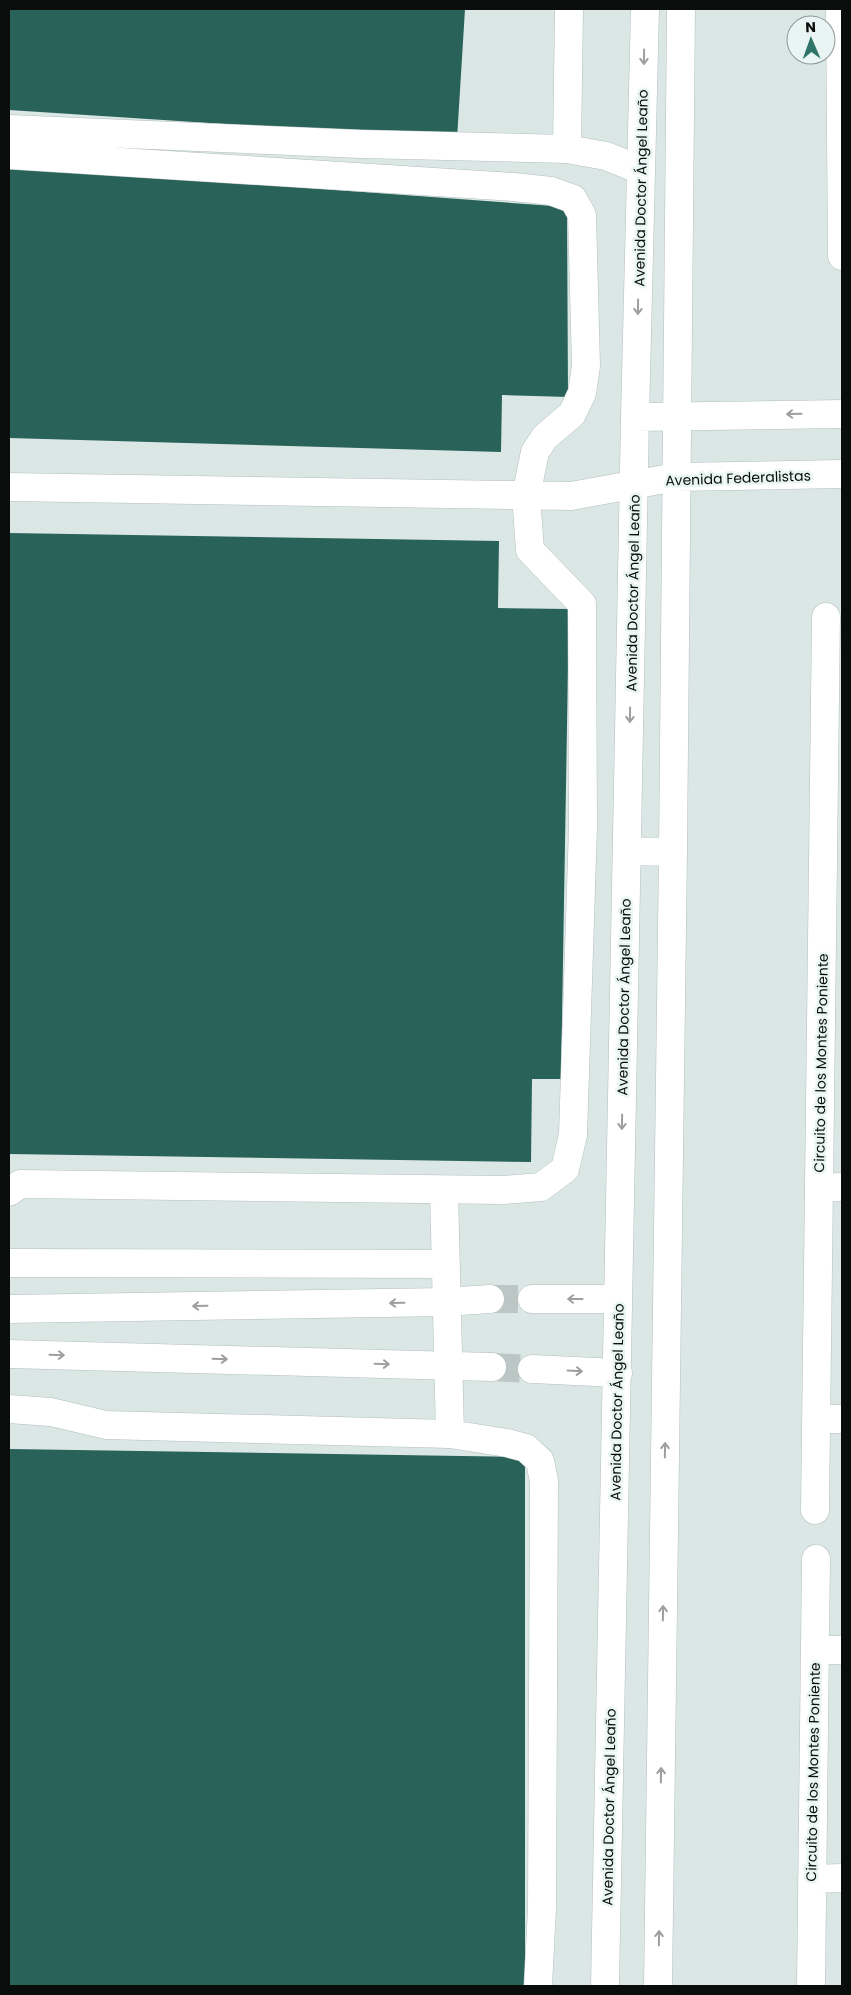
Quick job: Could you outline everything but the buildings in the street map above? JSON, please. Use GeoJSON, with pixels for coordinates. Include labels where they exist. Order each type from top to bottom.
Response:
{"type":"FeatureCollection","features":[{"type":"Feature","properties":{"kind":"street"},"geometry":{"type":"LineString","coordinates":[[567,149],[569,9]]}},
{"type":"Feature","properties":{"kind":"street","name":"Avenida Doctor Ángel Leaño"},"geometry":{"type":"LineString","coordinates":[[605,1986],[645,9]]}},
{"type":"Feature","properties":{"kind":"street"},"geometry":{"type":"LineString","coordinates":[[658,1986],[673,852],[681,9]]}},
{"type":"Feature","properties":{"kind":"street"},"geometry":{"type":"LineString","coordinates":[[840,9],[842,256]]}},
{"type":"Feature","properties":{"kind":"street"},"geometry":{"type":"LineString","coordinates":[[9,129],[361,144],[567,149],[606,156],[641,170]]}},
{"type":"Feature","properties":{"kind":"street"},"geometry":{"type":"LineString","coordinates":[[9,155],[514,187],[551,191],[573,199],[582,215],[586,366],[582,393],[572,414],[546,437],[535,452],[526,496],[530,550],[582,604],[583,827],[573,1135],[566,1169],[541,1188],[503,1190],[20,1184],[9,1192]]}},
{"type":"Feature","properties":{"kind":"street"},"geometry":{"type":"LineString","coordinates":[[636,417],[842,414]]}},
{"type":"Feature","properties":{"kind":"street","name":"Avenida Federalistas"},"geometry":{"type":"LineString","coordinates":[[9,487],[571,496],[635,486],[676,477],[842,474]]}},
{"type":"Feature","properties":{"kind":"street","name":"Circuito de los Montes Poniente"},"geometry":{"type":"LineString","coordinates":[[815,1510],[829,1419],[834,724],[826,617]]}},
{"type":"Feature","properties":{"kind":"street"},"geometry":{"type":"LineString","coordinates":[[628,852],[673,852]]}},
{"type":"Feature","properties":{"kind":"street"},"geometry":{"type":"LineString","coordinates":[[444,1190],[450,1434]]}},
{"type":"Feature","properties":{"kind":"street"},"geometry":{"type":"LineString","coordinates":[[9,1263],[446,1264]]}},
{"type":"Feature","properties":{"kind":"street"},"geometry":{"type":"LineString","coordinates":[[532,1299],[618,1299]]}},
{"type":"Feature","properties":{"kind":"street"},"geometry":{"type":"LineString","coordinates":[[9,1310],[490,1300]]}},
{"type":"Feature","properties":{"kind":"street"},"geometry":{"type":"LineString","coordinates":[[9,1354],[492,1367]]}},
{"type":"Feature","properties":{"kind":"street"},"geometry":{"type":"LineString","coordinates":[[532,1369],[618,1373]]}},
{"type":"Feature","properties":{"kind":"street"},"geometry":{"type":"LineString","coordinates":[[9,1409],[51,1412],[106,1425],[450,1434],[508,1442],[526,1448],[540,1461],[544,1481],[542,1908],[538,1986]]}},
{"type":"Feature","properties":{"kind":"street","name":"Circuito de los Montes Poniente"},"geometry":{"type":"LineString","coordinates":[[811,1986],[816,1559]]}},
{"type":"Feature","properties":{"kind":"street"},"geometry":{"type":"LineString","coordinates":[[815,1650],[842,1650]]}},
{"type":"Feature","properties":{"kind":"street"},"geometry":{"type":"LineString","coordinates":[[812,1879],[842,1878]]}},
{"type":"Feature","properties":{"kind":"tunnel"},"geometry":{"type":"LineString","coordinates":[[490,1299],[532,1299]]}},
{"type":"Feature","properties":{"kind":"tunnel"},"geometry":{"type":"LineString","coordinates":[[492,1367],[532,1369]]}}]}
